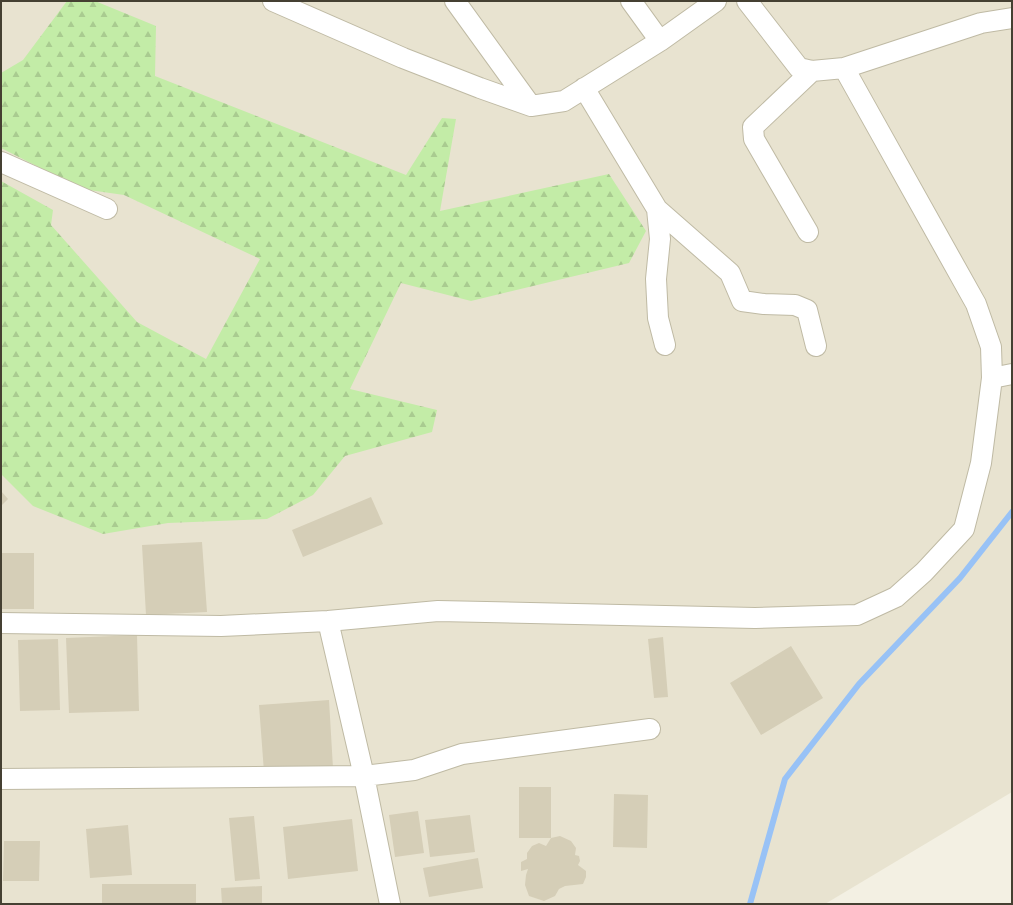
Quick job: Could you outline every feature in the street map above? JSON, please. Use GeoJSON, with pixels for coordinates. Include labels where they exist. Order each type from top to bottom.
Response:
{"type":"FeatureCollection","features":[{"type":"Feature","properties":{"kind":"street"},"geometry":{"type":"LineString","coordinates":[[273,1],[403,58],[531,106],[564,101],[660,41],[716,1]]}},
{"type":"Feature","properties":{"kind":"street"},"geometry":{"type":"LineString","coordinates":[[455,1],[531,106]]}},
{"type":"Feature","properties":{"kind":"street"},"geometry":{"type":"LineString","coordinates":[[631,1],[660,41]]}},
{"type":"Feature","properties":{"kind":"street"},"geometry":{"type":"LineString","coordinates":[[747,1],[800,68],[812,71],[844,68],[981,22],[1012,18]]}},
{"type":"Feature","properties":{"kind":"street"},"geometry":{"type":"LineString","coordinates":[[1,623],[222,626],[328,621],[438,611],[755,618],[857,615],[896,597],[924,572],[964,529],[981,463],[992,378],[991,347],[976,304],[844,68]]}},
{"type":"Feature","properties":{"kind":"street"},"geometry":{"type":"LineString","coordinates":[[808,232],[754,139],[753,127],[812,71]]}},
{"type":"Feature","properties":{"kind":"street"},"geometry":{"type":"LineString","coordinates":[[584,88],[657,209],[730,273],[742,301],[764,304],[795,305],[808,310],[816,346]]}},
{"type":"Feature","properties":{"kind":"street"},"geometry":{"type":"LineString","coordinates":[[1,162],[106,209]]}},
{"type":"Feature","properties":{"kind":"street"},"geometry":{"type":"LineString","coordinates":[[657,209],[660,239],[656,287],[658,318],[665,345]]}},
{"type":"Feature","properties":{"kind":"street"},"geometry":{"type":"LineString","coordinates":[[992,378],[1012,374]]}},
{"type":"Feature","properties":{"kind":"street"},"geometry":{"type":"LineString","coordinates":[[328,621],[364,776],[390,904]]}},
{"type":"Feature","properties":{"kind":"street"},"geometry":{"type":"LineString","coordinates":[[1,779],[364,776],[414,770],[462,754],[650,729]]}},
{"type":"Feature","properties":{"kind":"shaded area"},"geometry":{"type":"Polygon","coordinates":[[[1,1],[1012,1],[1012,792],[825,904],[1,904],[1,1]]]}},
{"type":"Feature","properties":{"kind":"green space"},"geometry":{"type":"Polygon","coordinates":[[[67,1],[95,1],[156,26],[155,76],[406,175],[442,118],[456,119],[440,211],[609,174],[646,231],[629,263],[471,301],[401,283],[350,389],[437,410],[432,432],[345,456],[313,495],[267,519],[168,523],[103,534],[33,506],[1,474],[1,181],[53,210],[51,225],[137,322],[206,359],[260,259],[124,195],[82,189],[1,148],[1,73],[23,60],[67,1]]]}},
{"type":"Feature","properties":{"kind":"building"},"geometry":{"type":"Polygon","coordinates":[[[1,491],[8,499],[1,506],[1,491]]]}},
{"type":"Feature","properties":{"kind":"building"},"geometry":{"type":"Polygon","coordinates":[[[371,497],[383,524],[303,557],[292,530],[371,497]]]}},
{"type":"Feature","properties":{"kind":"building"},"geometry":{"type":"Polygon","coordinates":[[[202,542],[207,612],[146,615],[142,545],[202,542]]]}},
{"type":"Feature","properties":{"kind":"building"},"geometry":{"type":"Polygon","coordinates":[[[1,553],[34,553],[34,609],[1,609],[1,553]]]}},
{"type":"Feature","properties":{"kind":"building"},"geometry":{"type":"Polygon","coordinates":[[[137,635],[139,711],[69,713],[66,638],[137,635]]]}},
{"type":"Feature","properties":{"kind":"building"},"geometry":{"type":"Polygon","coordinates":[[[663,637],[668,697],[654,698],[648,639],[663,637]]]}},
{"type":"Feature","properties":{"kind":"building"},"geometry":{"type":"Polygon","coordinates":[[[58,639],[60,710],[20,711],[18,640],[58,639]]]}},
{"type":"Feature","properties":{"kind":"building"},"geometry":{"type":"Polygon","coordinates":[[[791,646],[823,698],[761,735],[730,683],[791,646]]]}},
{"type":"Feature","properties":{"kind":"building"},"geometry":{"type":"Polygon","coordinates":[[[329,700],[333,768],[264,772],[259,705],[329,700]]]}},
{"type":"Feature","properties":{"kind":"building"},"geometry":{"type":"Polygon","coordinates":[[[519,787],[551,787],[551,838],[519,838],[519,787]]]}},
{"type":"Feature","properties":{"kind":"building"},"geometry":{"type":"Polygon","coordinates":[[[614,794],[648,795],[647,848],[613,847],[614,794]]]}},
{"type":"Feature","properties":{"kind":"building"},"geometry":{"type":"Polygon","coordinates":[[[418,811],[424,853],[395,857],[389,815],[418,811]]]}},
{"type":"Feature","properties":{"kind":"building"},"geometry":{"type":"Polygon","coordinates":[[[470,815],[475,852],[430,857],[425,820],[470,815]]]}},
{"type":"Feature","properties":{"kind":"building"},"geometry":{"type":"Polygon","coordinates":[[[254,816],[260,879],[235,881],[229,818],[254,816]]]}},
{"type":"Feature","properties":{"kind":"building"},"geometry":{"type":"Polygon","coordinates":[[[352,819],[358,871],[288,879],[283,827],[352,819]]]}},
{"type":"Feature","properties":{"kind":"building"},"geometry":{"type":"Polygon","coordinates":[[[128,825],[132,875],[90,878],[86,829],[128,825]]]}},
{"type":"Feature","properties":{"kind":"building"},"geometry":{"type":"Polygon","coordinates":[[[560,836],[571,841],[576,848],[575,855],[579,856],[580,861],[578,865],[586,871],[586,877],[583,884],[565,886],[559,889],[555,896],[544,901],[529,896],[525,885],[528,869],[521,871],[521,862],[527,859],[527,853],[532,846],[539,843],[546,846],[551,838],[560,836]]]}},
{"type":"Feature","properties":{"kind":"building"},"geometry":{"type":"Polygon","coordinates":[[[4,841],[40,841],[39,881],[3,881],[4,841]]]}},
{"type":"Feature","properties":{"kind":"building"},"geometry":{"type":"Polygon","coordinates":[[[478,858],[483,888],[429,897],[423,868],[478,858]]]}},
{"type":"Feature","properties":{"kind":"building"},"geometry":{"type":"Polygon","coordinates":[[[102,884],[196,884],[196,904],[102,904],[102,884]]]}},
{"type":"Feature","properties":{"kind":"building"},"geometry":{"type":"Polygon","coordinates":[[[262,886],[262,904],[222,904],[221,888],[262,886]]]}},
{"type":"Feature","properties":{"kind":"waterway"},"geometry":{"type":"LineString","coordinates":[[750,904],[785,779],[859,684],[960,578],[1012,512]]}}]}
